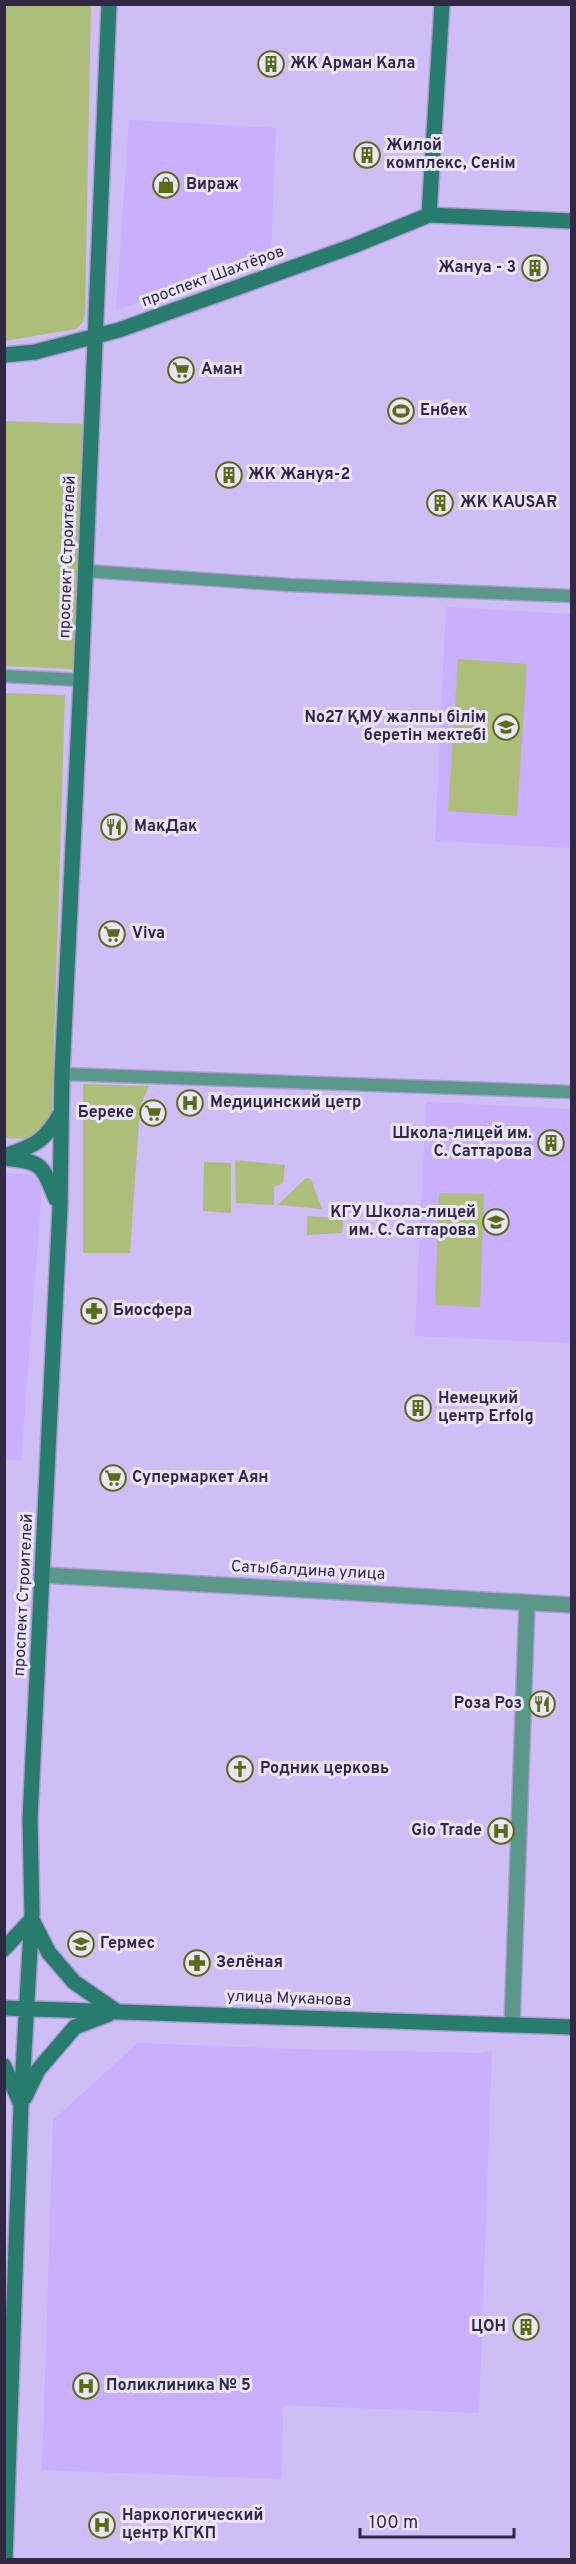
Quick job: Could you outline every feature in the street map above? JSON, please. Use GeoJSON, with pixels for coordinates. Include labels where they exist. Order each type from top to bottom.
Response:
{"type":"FeatureCollection","features":[{"type":"Feature","properties":{"kind":"main road","name":"проспект Строителей"},"geometry":{"type":"LineString","coordinates":[[5,2559],[21,2105],[32,1919],[30,1819],[60,1207],[62,1074],[86,571],[109,4]]}},
{"type":"Feature","properties":{"kind":"main road"},"geometry":{"type":"LineString","coordinates":[[429,215],[442,4]]}},
{"type":"Feature","properties":{"kind":"main road","name":"проспект Шахтёров"},"geometry":{"type":"LineString","coordinates":[[4,355],[35,352],[95,336],[207,300],[429,215],[572,221]]}},
{"type":"Feature","properties":{"kind":"main road","name":"проспект Строителей"},"geometry":{"type":"LineString","coordinates":[[4,1157],[39,1143],[52,1129],[62,1111]]}},
{"type":"Feature","properties":{"kind":"main road","name":"проспект Строителей"},"geometry":{"type":"LineString","coordinates":[[4,1157],[33,1161],[44,1169],[60,1207]]}},
{"type":"Feature","properties":{"kind":"main road"},"geometry":{"type":"LineString","coordinates":[[4,1949],[32,1919],[49,1953],[74,1982],[116,2011]]}},
{"type":"Feature","properties":{"kind":"main road","name":"улица Муканова"},"geometry":{"type":"LineString","coordinates":[[4,2008],[572,2027]]}},
{"type":"Feature","properties":{"kind":"main road"},"geometry":{"type":"LineString","coordinates":[[21,2105],[38,2070],[75,2027],[116,2011]]}},
{"type":"Feature","properties":{"kind":"main road"},"geometry":{"type":"LineString","coordinates":[[4,2066],[21,2105]]}},
{"type":"Feature","properties":{"kind":"street"},"geometry":{"type":"LineString","coordinates":[[86,571],[290,585],[572,596]]}},
{"type":"Feature","properties":{"kind":"street"},"geometry":{"type":"LineString","coordinates":[[4,676],[81,680]]}},
{"type":"Feature","properties":{"kind":"street"},"geometry":{"type":"LineString","coordinates":[[62,1074],[572,1092]]}},
{"type":"Feature","properties":{"kind":"street","name":"Сатыбалдина улица"},"geometry":{"type":"LineString","coordinates":[[43,1575],[324,1589],[572,1605]]}},
{"type":"Feature","properties":{"kind":"street"},"geometry":{"type":"LineString","coordinates":[[512,2025],[527,1603]]}},
{"type":"Feature","properties":{"kind":"shaded area"},"geometry":{"type":"Polygon","coordinates":[[[129,120],[276,128],[271,255],[116,310],[129,120]]]}},
{"type":"Feature","properties":{"kind":"shaded area","name":"No27 ҚМУ жалпы білім беретін мектебі"},"geometry":{"type":"Polygon","coordinates":[[[446,607],[571,614],[571,848],[435,841],[446,607]]]}},
{"type":"Feature","properties":{"kind":"shaded area","name":"КГУ Школа-лицей им. С. Саттарова"},"geometry":{"type":"Polygon","coordinates":[[[426,1102],[571,1109],[571,1343],[415,1336],[426,1102]]]}},
{"type":"Feature","properties":{"kind":"shaded area"},"geometry":{"type":"Polygon","coordinates":[[[4,1173],[43,1175],[21,1461],[5,1459],[4,1173]]]}},
{"type":"Feature","properties":{"kind":"shaded area"},"geometry":{"type":"Polygon","coordinates":[[[138,2043],[481,2053],[492,2050],[479,2413],[283,2405],[282,2479],[42,2470],[53,2120],[138,2043]]]}},
{"type":"Feature","properties":{"kind":"green space"},"geometry":{"type":"Polygon","coordinates":[[[5,4],[91,5],[83,322],[76,329],[5,341],[5,4]]]}},
{"type":"Feature","properties":{"kind":"green space"},"geometry":{"type":"Polygon","coordinates":[[[5,421],[84,424],[73,669],[5,666],[5,421]]]}},
{"type":"Feature","properties":{"kind":"green space"},"geometry":{"type":"Polygon","coordinates":[[[458,659],[527,664],[517,816],[448,811],[458,659]]]}},
{"type":"Feature","properties":{"kind":"green space"},"geometry":{"type":"Polygon","coordinates":[[[5,693],[65,695],[52,1111],[40,1133],[23,1139],[5,1138],[5,693]]]}},
{"type":"Feature","properties":{"kind":"green space"},"geometry":{"type":"Polygon","coordinates":[[[83,1084],[149,1086],[140,1107],[130,1253],[83,1253],[83,1084]]]}},
{"type":"Feature","properties":{"kind":"green space"},"geometry":{"type":"Polygon","coordinates":[[[235,1160],[285,1165],[283,1183],[274,1187],[274,1205],[236,1203],[235,1160]]]}},
{"type":"Feature","properties":{"kind":"green space"},"geometry":{"type":"Polygon","coordinates":[[[204,1162],[231,1163],[231,1213],[203,1211],[204,1162]]]}},
{"type":"Feature","properties":{"kind":"green space"},"geometry":{"type":"Polygon","coordinates":[[[306,1178],[311,1179],[322,1209],[278,1205],[306,1178]]]}},
{"type":"Feature","properties":{"kind":"green space"},"geometry":{"type":"Polygon","coordinates":[[[439,1193],[484,1194],[480,1307],[435,1305],[439,1193]]]}},
{"type":"Feature","properties":{"kind":"green space"},"geometry":{"type":"Polygon","coordinates":[[[307,1216],[343,1218],[342,1233],[307,1235],[307,1216]]]}},
{"type":"Feature","properties":{"kind":"place","name":"ЖК Арман Кала"},"geometry":{"type":"Point","coordinates":[271,64]}},
{"type":"Feature","properties":{"kind":"place","name":"Жилой комплекс, Сенiм"},"geometry":{"type":"Point","coordinates":[367,155]}},
{"type":"Feature","properties":{"kind":"place","name":"Вираж"},"geometry":{"type":"Point","coordinates":[166,185]}},
{"type":"Feature","properties":{"kind":"place","name":"Жануа - 3"},"geometry":{"type":"Point","coordinates":[535,268]}},
{"type":"Feature","properties":{"kind":"place","name":"Аман"},"geometry":{"type":"Point","coordinates":[181,370]}},
{"type":"Feature","properties":{"kind":"place","name":"Енбек"},"geometry":{"type":"Point","coordinates":[401,411]}},
{"type":"Feature","properties":{"kind":"place","name":"ЖК Жануя-2"},"geometry":{"type":"Point","coordinates":[229,475]}},
{"type":"Feature","properties":{"kind":"place","name":"ЖК KAUSAR"},"geometry":{"type":"Point","coordinates":[440,503]}},
{"type":"Feature","properties":{"kind":"place","name":"No27 ҚМУ жалпы білім беретін мектебі"},"geometry":{"type":"Point","coordinates":[506,727]}},
{"type":"Feature","properties":{"kind":"place","name":"МакДак"},"geometry":{"type":"Point","coordinates":[114,827]}},
{"type":"Feature","properties":{"kind":"place","name":"Viva"},"geometry":{"type":"Point","coordinates":[112,934]}},
{"type":"Feature","properties":{"kind":"place","name":"Медицинский цетр"},"geometry":{"type":"Point","coordinates":[190,1103]}},
{"type":"Feature","properties":{"kind":"place","name":"Береке"},"geometry":{"type":"Point","coordinates":[153,1113]}},
{"type":"Feature","properties":{"kind":"place","name":"Школа-лицей им. С. Саттарова"},"geometry":{"type":"Point","coordinates":[551,1143]}},
{"type":"Feature","properties":{"kind":"place","name":"КГУ Школа-лицей им. С. Саттарова"},"geometry":{"type":"Point","coordinates":[496,1222]}},
{"type":"Feature","properties":{"kind":"place","name":"Биосфера"},"geometry":{"type":"Point","coordinates":[94,1311]}},
{"type":"Feature","properties":{"kind":"place","name":"Немецкий центр Erfolg"},"geometry":{"type":"Point","coordinates":[418,1408]}},
{"type":"Feature","properties":{"kind":"place","name":"Супермаркет Аян"},"geometry":{"type":"Point","coordinates":[113,1478]}},
{"type":"Feature","properties":{"kind":"place","name":"Роза Роз"},"geometry":{"type":"Point","coordinates":[542,1704]}},
{"type":"Feature","properties":{"kind":"place","name":"Родник церковь"},"geometry":{"type":"Point","coordinates":[240,1769]}},
{"type":"Feature","properties":{"kind":"place","name":"Gio Trade"},"geometry":{"type":"Point","coordinates":[501,1831]}},
{"type":"Feature","properties":{"kind":"place","name":"Гермес"},"geometry":{"type":"Point","coordinates":[81,1944]}},
{"type":"Feature","properties":{"kind":"place","name":"Зелёная"},"geometry":{"type":"Point","coordinates":[197,1963]}},
{"type":"Feature","properties":{"kind":"place","name":"ЦОН"},"geometry":{"type":"Point","coordinates":[526,2327]}},
{"type":"Feature","properties":{"kind":"place","name":"Поликлиника № 5"},"geometry":{"type":"Point","coordinates":[86,2386]}},
{"type":"Feature","properties":{"kind":"place","name":"Наркологический центр КГКП"},"geometry":{"type":"Point","coordinates":[102,2525]}}]}
